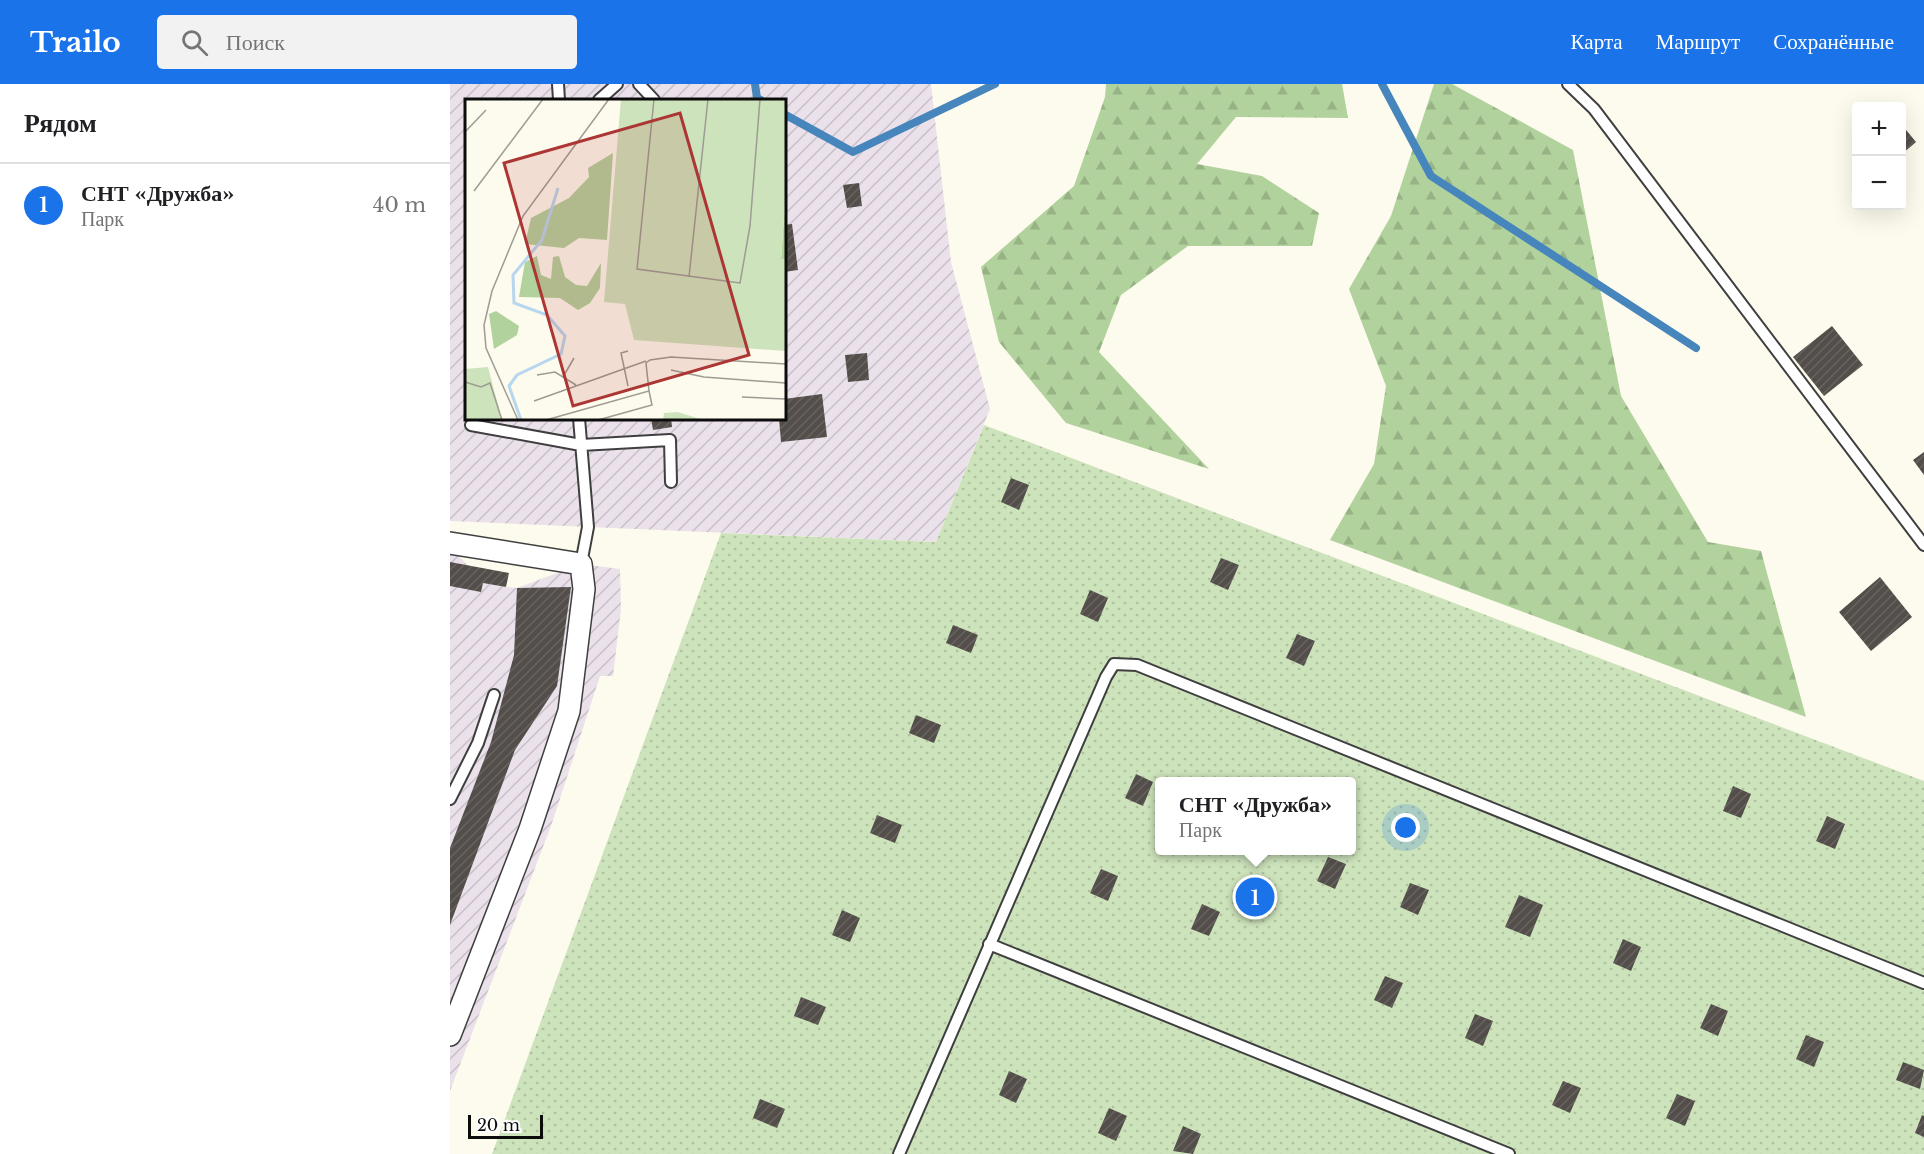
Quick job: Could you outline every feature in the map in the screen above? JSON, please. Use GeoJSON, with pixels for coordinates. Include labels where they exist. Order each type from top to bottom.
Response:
{"type":"FeatureCollection","features":[{"type":"Feature","properties":{"kind":"street"},"geometry":{"type":"LineString","coordinates":[[450,543],[581,564],[584,589],[569,711],[530,829],[450,1035]]}},
{"type":"Feature","properties":{"kind":"lane"},"geometry":{"type":"LineString","coordinates":[[558,84],[559,99]]}},
{"type":"Feature","properties":{"kind":"lane"},"geometry":{"type":"LineString","coordinates":[[600,99],[617,84]]}},
{"type":"Feature","properties":{"kind":"lane"},"geometry":{"type":"LineString","coordinates":[[639,84],[653,99]]}},
{"type":"Feature","properties":{"kind":"lane"},"geometry":{"type":"LineString","coordinates":[[1568,84],[1594,109],[1924,545]]}},
{"type":"Feature","properties":{"kind":"lane"},"geometry":{"type":"LineString","coordinates":[[579,420],[588,527],[581,564]]}},
{"type":"Feature","properties":{"kind":"lane"},"geometry":{"type":"LineString","coordinates":[[471,425],[581,445],[670,440],[671,482]]}},
{"type":"Feature","properties":{"kind":"lane"},"geometry":{"type":"LineString","coordinates":[[899,1154],[1106,677],[1114,664],[1137,665],[1924,983]]}},
{"type":"Feature","properties":{"kind":"lane"},"geometry":{"type":"LineString","coordinates":[[450,799],[478,743],[494,694]]}},
{"type":"Feature","properties":{"kind":"lane"},"geometry":{"type":"LineString","coordinates":[[989,944],[1509,1154]]}},
{"type":"Feature","properties":{"kind":"shaded area"},"geometry":{"type":"Polygon","coordinates":[[[450,84],[931,84],[951,262],[990,409],[936,542],[450,521],[450,84]]]}},
{"type":"Feature","properties":{"kind":"shaded area"},"geometry":{"type":"Polygon","coordinates":[[[450,546],[483,583],[506,587],[517,588],[581,564],[620,569],[621,609],[613,676],[600,676],[551,826],[450,1091],[450,546]]]}},
{"type":"Feature","properties":{"kind":"green space"},"geometry":{"type":"Polygon","coordinates":[[[1106,84],[1342,84],[1348,118],[1236,117],[1197,164],[1262,176],[1319,213],[1312,246],[1188,246],[1121,295],[1099,352],[1209,469],[1066,423],[999,342],[981,267],[1074,186],[1105,97],[1106,84]]]}},
{"type":"Feature","properties":{"kind":"green space"},"geometry":{"type":"Polygon","coordinates":[[[1434,84],[1452,84],[1573,150],[1621,396],[1708,542],[1761,551],[1806,717],[1330,540],[1374,464],[1386,386],[1349,289],[1391,216],[1434,84]]]}},
{"type":"Feature","properties":{"kind":"green space"},"geometry":{"type":"Polygon","coordinates":[[[984,425],[1924,781],[1924,1154],[492,1154],[721,533],[936,542],[984,425]]]}},
{"type":"Feature","properties":{"kind":"building"},"geometry":{"type":"Polygon","coordinates":[[[1906,130],[1916,142],[1906,151],[1906,130]]]}},
{"type":"Feature","properties":{"kind":"building"},"geometry":{"type":"Polygon","coordinates":[[[859,183],[862,206],[847,208],[843,185],[859,183]]]}},
{"type":"Feature","properties":{"kind":"building"},"geometry":{"type":"Polygon","coordinates":[[[792,224],[798,270],[786,272],[786,225],[792,224]]]}},
{"type":"Feature","properties":{"kind":"building"},"geometry":{"type":"Polygon","coordinates":[[[1832,326],[1863,365],[1824,396],[1793,357],[1832,326]]]}},
{"type":"Feature","properties":{"kind":"building"},"geometry":{"type":"Polygon","coordinates":[[[867,353],[869,380],[848,382],[845,355],[867,353]]]}},
{"type":"Feature","properties":{"kind":"building"},"geometry":{"type":"Polygon","coordinates":[[[822,394],[827,437],[781,442],[779,420],[786,420],[786,399],[822,394]]]}},
{"type":"Feature","properties":{"kind":"building"},"geometry":{"type":"Polygon","coordinates":[[[651,420],[671,420],[672,427],[653,430],[651,420]]]}},
{"type":"Feature","properties":{"kind":"building"},"geometry":{"type":"Polygon","coordinates":[[[1924,452],[1924,475],[1913,460],[1924,452]]]}},
{"type":"Feature","properties":{"kind":"building"},"geometry":{"type":"Polygon","coordinates":[[[1011,478],[1029,485],[1019,510],[1001,502],[1011,478]]]}},
{"type":"Feature","properties":{"kind":"building"},"geometry":{"type":"Polygon","coordinates":[[[1221,558],[1239,565],[1228,590],[1210,582],[1221,558]]]}},
{"type":"Feature","properties":{"kind":"building"},"geometry":{"type":"Polygon","coordinates":[[[450,562],[509,573],[506,587],[483,583],[481,592],[450,586],[450,562]]]}},
{"type":"Feature","properties":{"kind":"building"},"geometry":{"type":"Polygon","coordinates":[[[1880,577],[1912,617],[1871,651],[1839,612],[1880,577]]]}},
{"type":"Feature","properties":{"kind":"building"},"geometry":{"type":"Polygon","coordinates":[[[571,587],[557,686],[515,750],[450,925],[450,848],[491,742],[514,655],[517,588],[571,587]]]}},
{"type":"Feature","properties":{"kind":"building"},"geometry":{"type":"Polygon","coordinates":[[[1090,590],[1108,598],[1098,622],[1080,614],[1090,590]]]}},
{"type":"Feature","properties":{"kind":"building"},"geometry":{"type":"Polygon","coordinates":[[[953,625],[978,635],[971,653],[946,643],[953,625]]]}},
{"type":"Feature","properties":{"kind":"building"},"geometry":{"type":"Polygon","coordinates":[[[1297,634],[1315,641],[1304,666],[1286,658],[1297,634]]]}},
{"type":"Feature","properties":{"kind":"building"},"geometry":{"type":"Polygon","coordinates":[[[916,715],[941,725],[934,743],[909,733],[916,715]]]}},
{"type":"Feature","properties":{"kind":"building"},"geometry":{"type":"Polygon","coordinates":[[[1136,774],[1153,782],[1143,806],[1125,798],[1136,774]]]}},
{"type":"Feature","properties":{"kind":"building"},"geometry":{"type":"Polygon","coordinates":[[[1733,786],[1751,794],[1741,818],[1723,811],[1733,786]]]}},
{"type":"Feature","properties":{"kind":"building"},"geometry":{"type":"Polygon","coordinates":[[[877,815],[902,825],[895,843],[870,833],[877,815]]]}},
{"type":"Feature","properties":{"kind":"building"},"geometry":{"type":"Polygon","coordinates":[[[1827,816],[1845,824],[1835,849],[1816,841],[1827,816]]]}},
{"type":"Feature","properties":{"kind":"building"},"geometry":{"type":"Polygon","coordinates":[[[1328,857],[1346,864],[1335,889],[1317,881],[1328,857]]]}},
{"type":"Feature","properties":{"kind":"building"},"geometry":{"type":"Polygon","coordinates":[[[1101,869],[1118,876],[1108,901],[1090,893],[1101,869]]]}},
{"type":"Feature","properties":{"kind":"building"},"geometry":{"type":"Polygon","coordinates":[[[1410,883],[1429,890],[1418,915],[1400,907],[1410,883]]]}},
{"type":"Feature","properties":{"kind":"building"},"geometry":{"type":"Polygon","coordinates":[[[1519,895],[1543,905],[1530,937],[1505,927],[1519,895]]]}},
{"type":"Feature","properties":{"kind":"building"},"geometry":{"type":"Polygon","coordinates":[[[1202,904],[1220,912],[1209,936],[1191,929],[1202,904]]]}},
{"type":"Feature","properties":{"kind":"building"},"geometry":{"type":"Polygon","coordinates":[[[842,910],[860,918],[850,942],[832,935],[842,910]]]}},
{"type":"Feature","properties":{"kind":"building"},"geometry":{"type":"Polygon","coordinates":[[[1623,939],[1641,947],[1631,971],[1613,963],[1623,939]]]}},
{"type":"Feature","properties":{"kind":"building"},"geometry":{"type":"Polygon","coordinates":[[[1385,976],[1403,983],[1392,1008],[1374,1000],[1385,976]]]}},
{"type":"Feature","properties":{"kind":"building"},"geometry":{"type":"Polygon","coordinates":[[[801,997],[826,1007],[818,1025],[794,1016],[801,997]]]}},
{"type":"Feature","properties":{"kind":"building"},"geometry":{"type":"Polygon","coordinates":[[[1711,1004],[1728,1011],[1718,1036],[1700,1028],[1711,1004]]]}},
{"type":"Feature","properties":{"kind":"building"},"geometry":{"type":"Polygon","coordinates":[[[1475,1014],[1493,1021],[1483,1046],[1465,1038],[1475,1014]]]}},
{"type":"Feature","properties":{"kind":"building"},"geometry":{"type":"Polygon","coordinates":[[[1806,1035],[1824,1042],[1814,1067],[1796,1059],[1806,1035]]]}},
{"type":"Feature","properties":{"kind":"building"},"geometry":{"type":"Polygon","coordinates":[[[1903,1062],[1924,1070],[1920,1089],[1896,1080],[1903,1062]]]}},
{"type":"Feature","properties":{"kind":"building"},"geometry":{"type":"Polygon","coordinates":[[[1009,1071],[1027,1079],[1016,1103],[999,1095],[1009,1071]]]}},
{"type":"Feature","properties":{"kind":"building"},"geometry":{"type":"Polygon","coordinates":[[[1563,1081],[1581,1088],[1570,1113],[1552,1105],[1563,1081]]]}},
{"type":"Feature","properties":{"kind":"building"},"geometry":{"type":"Polygon","coordinates":[[[1677,1094],[1695,1101],[1685,1126],[1666,1118],[1677,1094]]]}},
{"type":"Feature","properties":{"kind":"building"},"geometry":{"type":"Polygon","coordinates":[[[760,1099],[785,1109],[777,1128],[753,1118],[760,1099]]]}},
{"type":"Feature","properties":{"kind":"building"},"geometry":{"type":"Polygon","coordinates":[[[1109,1108],[1127,1116],[1116,1141],[1098,1133],[1109,1108]]]}},
{"type":"Feature","properties":{"kind":"building"},"geometry":{"type":"Polygon","coordinates":[[[1922,1115],[1924,1116],[1924,1137],[1915,1133],[1922,1115]]]}},
{"type":"Feature","properties":{"kind":"building"},"geometry":{"type":"Polygon","coordinates":[[[1183,1126],[1201,1134],[1193,1154],[1173,1151],[1183,1126]]]}},
{"type":"Feature","properties":{"kind":"waterway"},"geometry":{"type":"LineString","coordinates":[[755,84],[759,99]]}},
{"type":"Feature","properties":{"kind":"waterway"},"geometry":{"type":"LineString","coordinates":[[786,115],[853,152],[995,84]]}},
{"type":"Feature","properties":{"kind":"waterway"},"geometry":{"type":"LineString","coordinates":[[1382,84],[1431,176],[1696,348]]}},
{"type":"Feature","properties":{"kind":"place","name":"СНТ «Дружба»"},"geometry":{"type":"Point","coordinates":[1255,897]}}]}
